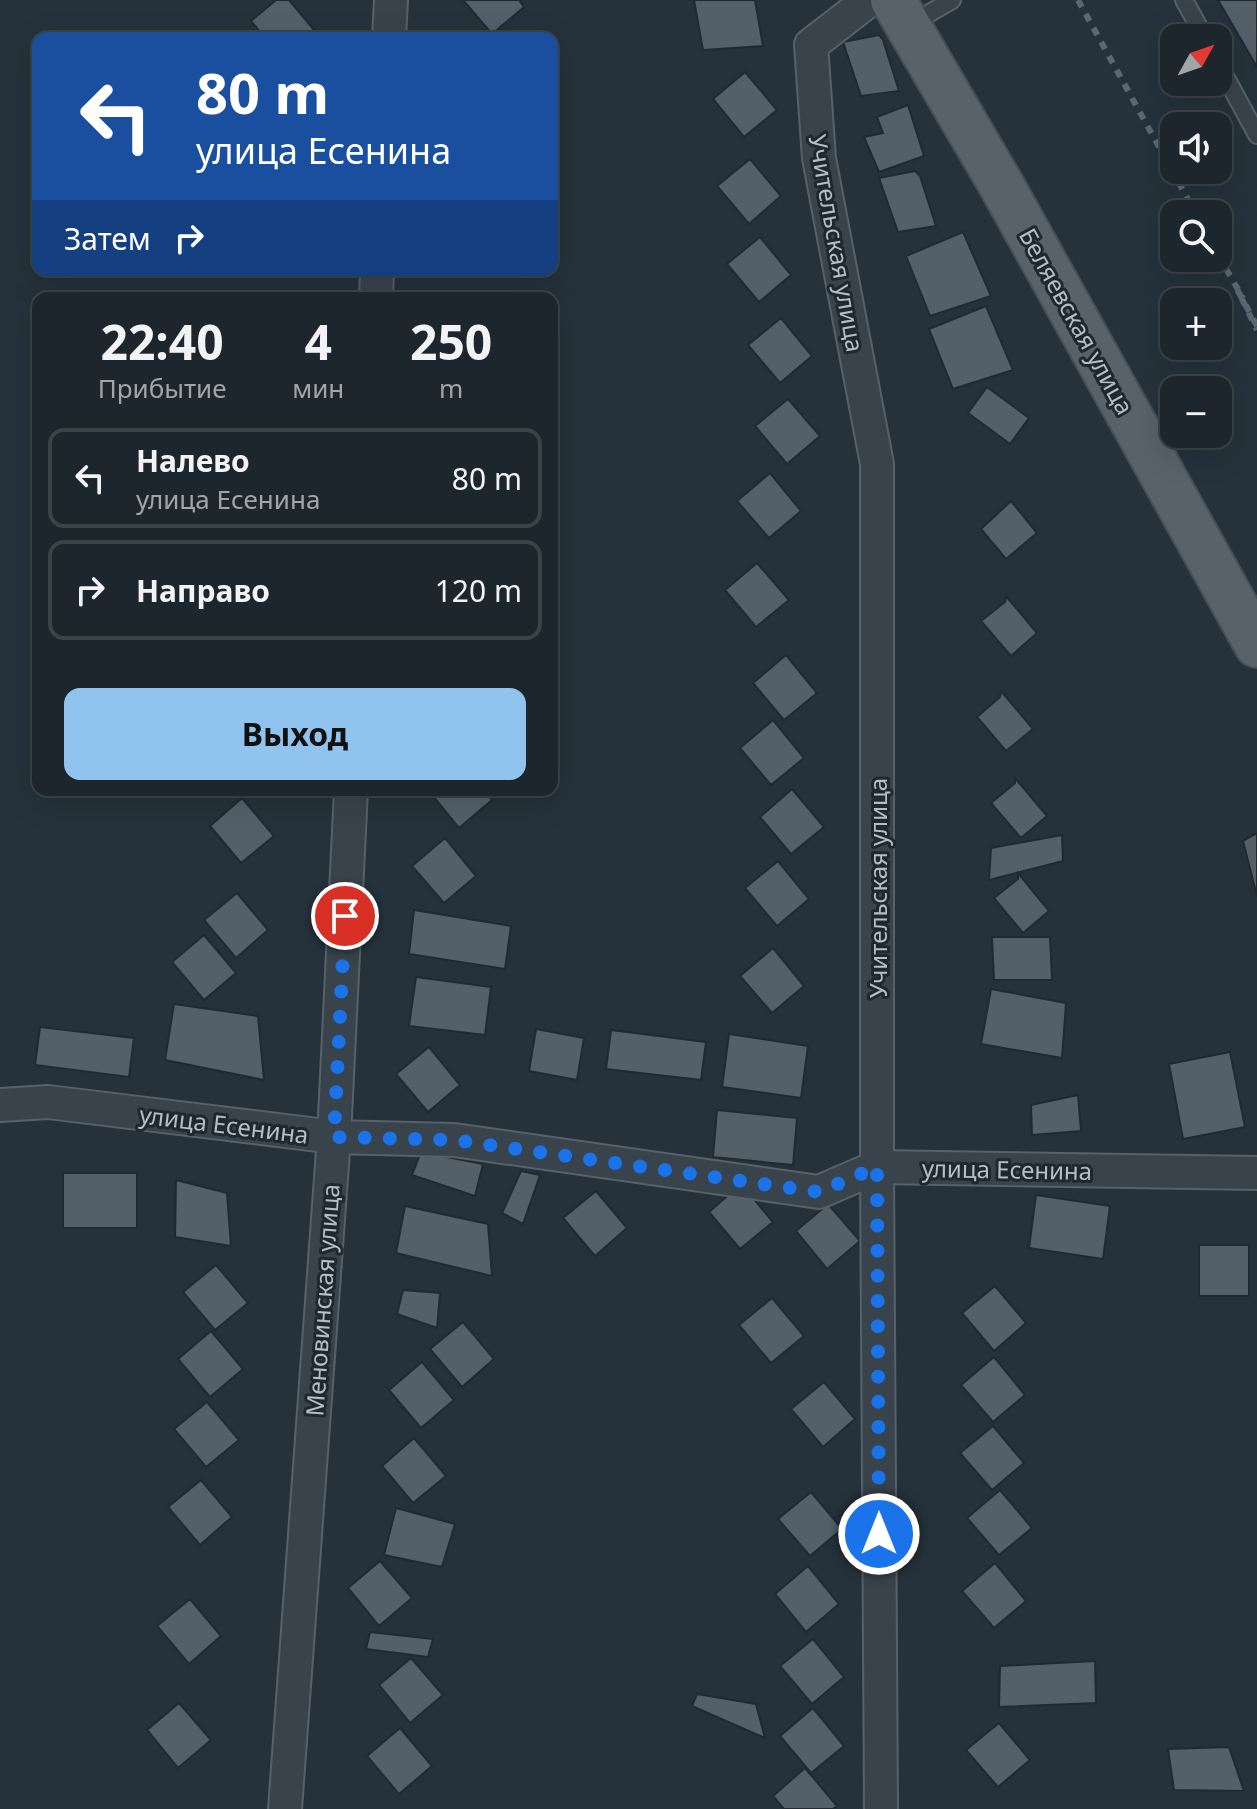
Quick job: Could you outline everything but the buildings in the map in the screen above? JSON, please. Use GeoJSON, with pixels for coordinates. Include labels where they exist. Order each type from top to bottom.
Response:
{"type":"FeatureCollection","features":[{"type":"Feature","properties":{"kind":"main road","name":"Беляевская улица"},"geometry":{"type":"LineString","coordinates":[[900,13],[1011,202],[1257,645]]}},
{"type":"Feature","properties":{"kind":"street"},"geometry":{"type":"LineString","coordinates":[[389,32],[391,0]]}},
{"type":"Feature","properties":{"kind":"street","name":"Учительская улица"},"geometry":{"type":"LineString","coordinates":[[869,0],[811,45],[819,158],[877,464],[881,1809]]}},
{"type":"Feature","properties":{"kind":"street","name":"Меновинская улица"},"geometry":{"type":"LineString","coordinates":[[285,1809],[334,1137],[351,796]]}},
{"type":"Feature","properties":{"kind":"street","name":"улица Есенина"},"geometry":{"type":"LineString","coordinates":[[0,1105],[48,1102],[334,1137],[454,1140],[819,1192],[877,1167],[1257,1173]]}},
{"type":"Feature","properties":{"kind":"lane"},"geometry":{"type":"LineString","coordinates":[[900,13],[952,0]]}},
{"type":"Feature","properties":{"kind":"lane"},"geometry":{"type":"LineString","coordinates":[[1184,0],[1197,24]]}},
{"type":"Feature","properties":{"kind":"lane"},"geometry":{"type":"LineString","coordinates":[[1232,89],[1257,135]]}},
{"type":"Feature","properties":{"kind":"railway"},"geometry":{"type":"LineString","coordinates":[[1078,0],[1188,200]]}},
{"type":"Feature","properties":{"kind":"railway"},"geometry":{"type":"LineString","coordinates":[[1228,272],[1243,298]]}},
{"type":"Feature","properties":{"kind":"railway"},"geometry":{"type":"LineString","coordinates":[[1257,326],[1238,291],[1257,330]]}},
{"type":"Feature","properties":{"kind":"route"},"geometry":{"type":"LineString","coordinates":[[345,916],[334,1137],[454,1140],[819,1192],[877,1167],[879,1534]]}}]}
